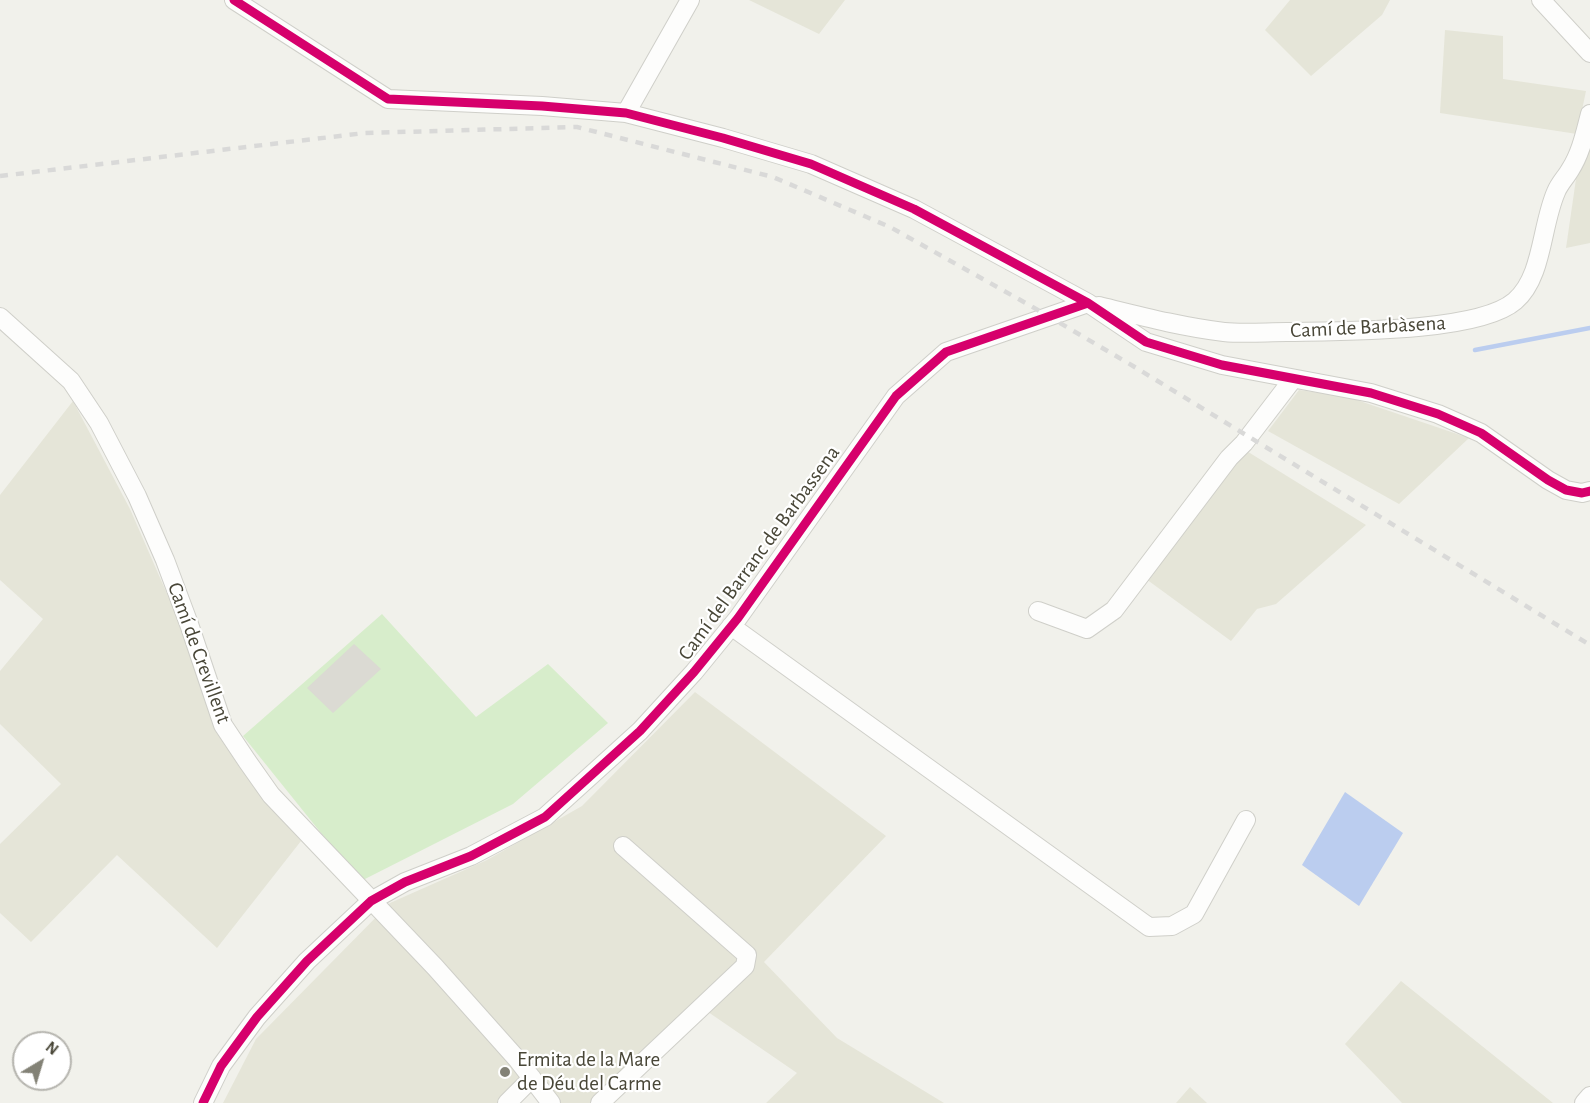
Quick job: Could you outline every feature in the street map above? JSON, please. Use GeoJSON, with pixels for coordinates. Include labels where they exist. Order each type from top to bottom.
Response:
{"type":"FeatureCollection","features":[{"type":"Feature","properties":{"kind":"street"},"geometry":{"type":"LineString","coordinates":[[234,0],[388,99],[542,106],[626,113],[811,164],[914,209],[1088,303],[1146,342],[1222,365],[1371,393],[1438,414],[1481,434],[1566,490],[1582,493],[1590,491]]}},
{"type":"Feature","properties":{"kind":"street"},"geometry":{"type":"LineString","coordinates":[[626,113],[690,0]]}},
{"type":"Feature","properties":{"kind":"street"},"geometry":{"type":"LineString","coordinates":[[1541,0],[1590,53]]}},
{"type":"Feature","properties":{"kind":"street","name":"Camí de Barbàsena"},"geometry":{"type":"LineString","coordinates":[[1088,303],[1166,322],[1226,332],[1402,329],[1470,320],[1497,312],[1516,301],[1534,276],[1546,218],[1556,190],[1572,168],[1584,139],[1590,114]]}},
{"type":"Feature","properties":{"kind":"street","name":"Camí del Barranc de Barbassena"},"geometry":{"type":"LineString","coordinates":[[203,1103],[221,1066],[257,1017],[307,961],[371,901],[405,882],[471,856],[545,817],[640,731],[732,626],[896,396],[946,352],[1088,303]]}},
{"type":"Feature","properties":{"kind":"street","name":"Camí de Crevillent"},"geometry":{"type":"LineString","coordinates":[[2,325],[71,381],[99,423],[137,496],[165,560],[223,725],[271,795],[435,967],[551,1103]]}},
{"type":"Feature","properties":{"kind":"street"},"geometry":{"type":"LineString","coordinates":[[1038,611],[1087,628],[1114,610],[1229,458],[1245,443],[1293,378]]}},
{"type":"Feature","properties":{"kind":"street"},"geometry":{"type":"LineString","coordinates":[[732,626],[1149,927],[1172,926],[1194,914],[1246,820]]}},
{"type":"Feature","properties":{"kind":"street"},"geometry":{"type":"LineString","coordinates":[[600,1103],[746,966],[747,955],[623,846]]}},
{"type":"Feature","properties":{"kind":"street"},"geometry":{"type":"LineString","coordinates":[[507,1103],[532,1078]]}},
{"type":"Feature","properties":{"kind":"street"},"geometry":{"type":"LineString","coordinates":[[1584,1103],[1590,1096]]}},
{"type":"Feature","properties":{"kind":"shaded area"},"geometry":{"type":"Polygon","coordinates":[[[749,0],[845,0],[819,34],[749,0]]]}},
{"type":"Feature","properties":{"kind":"shaded area"},"geometry":{"type":"Polygon","coordinates":[[[1290,0],[1390,0],[1382,15],[1311,76],[1265,30],[1290,0]]]}},
{"type":"Feature","properties":{"kind":"shaded area"},"geometry":{"type":"Polygon","coordinates":[[[1445,30],[1503,36],[1503,79],[1586,91],[1577,134],[1440,113],[1445,30]]]}},
{"type":"Feature","properties":{"kind":"shaded area"},"geometry":{"type":"Polygon","coordinates":[[[1590,139],[1590,243],[1566,248],[1576,179],[1590,139]]]}},
{"type":"Feature","properties":{"kind":"shaded area"},"geometry":{"type":"Polygon","coordinates":[[[1299,390],[1348,397],[1469,438],[1399,504],[1268,431],[1299,390]]]}},
{"type":"Feature","properties":{"kind":"shaded area"},"geometry":{"type":"Polygon","coordinates":[[[73,401],[130,509],[175,612],[215,728],[301,841],[217,948],[117,855],[31,942],[0,913],[0,844],[61,784],[0,724],[0,671],[43,619],[0,580],[0,495],[73,401]]]}},
{"type":"Feature","properties":{"kind":"shaded area"},"geometry":{"type":"Polygon","coordinates":[[[1245,450],[1366,525],[1276,604],[1257,609],[1231,641],[1146,579],[1245,450]]]}},
{"type":"Feature","properties":{"kind":"shaded area"},"geometry":{"type":"Polygon","coordinates":[[[695,692],[886,836],[764,962],[837,1038],[944,1103],[766,1103],[797,1073],[695,1003],[591,1103],[540,1103],[531,1091],[518,1103],[223,1103],[256,1039],[390,903],[487,860],[582,806],[695,692]]]}},
{"type":"Feature","properties":{"kind":"shaded area"},"geometry":{"type":"Polygon","coordinates":[[[1401,981],[1553,1103],[1402,1103],[1345,1044],[1401,981]]]}},
{"type":"Feature","properties":{"kind":"shaded area"},"geometry":{"type":"Polygon","coordinates":[[[1190,1087],[1207,1103],[1176,1103],[1190,1087]]]}},
{"type":"Feature","properties":{"kind":"green space"},"geometry":{"type":"Polygon","coordinates":[[[382,614],[476,717],[548,664],[608,723],[513,804],[363,880],[325,838],[243,736],[382,614]]]}},
{"type":"Feature","properties":{"kind":"water"},"geometry":{"type":"Polygon","coordinates":[[[1345,792],[1403,833],[1359,906],[1302,865],[1345,792]]]}},
{"type":"Feature","properties":{"kind":"building"},"geometry":{"type":"Polygon","coordinates":[[[354,644],[381,669],[333,713],[307,688],[354,644]]]}},
{"type":"Feature","properties":{"kind":"waterway"},"geometry":{"type":"LineString","coordinates":[[1475,350],[1590,328]]}},
{"type":"Feature","properties":{"kind":"railway"},"geometry":{"type":"LineString","coordinates":[[0,176],[365,133],[577,127],[773,177],[890,227],[1031,306],[1590,645]]}},
{"type":"Feature","properties":{"kind":"cycle path"},"geometry":{"type":"LineString","coordinates":[[234,0],[388,99],[542,106],[626,113],[811,164],[914,209],[1088,303],[1146,342],[1222,365],[1371,393],[1438,414],[1481,433],[1566,490],[1582,493],[1590,491]]}},
{"type":"Feature","properties":{"kind":"cycle path"},"geometry":{"type":"LineString","coordinates":[[203,1103],[221,1066],[257,1017],[307,961],[371,901],[405,882],[471,856],[545,817],[640,731],[694,672],[738,618],[896,396],[946,352],[1088,303]]}},
{"type":"Feature","properties":{"kind":"place","name":"Ermita de la Mare de Déu del Carme"},"geometry":{"type":"Point","coordinates":[505,1072]}}]}
